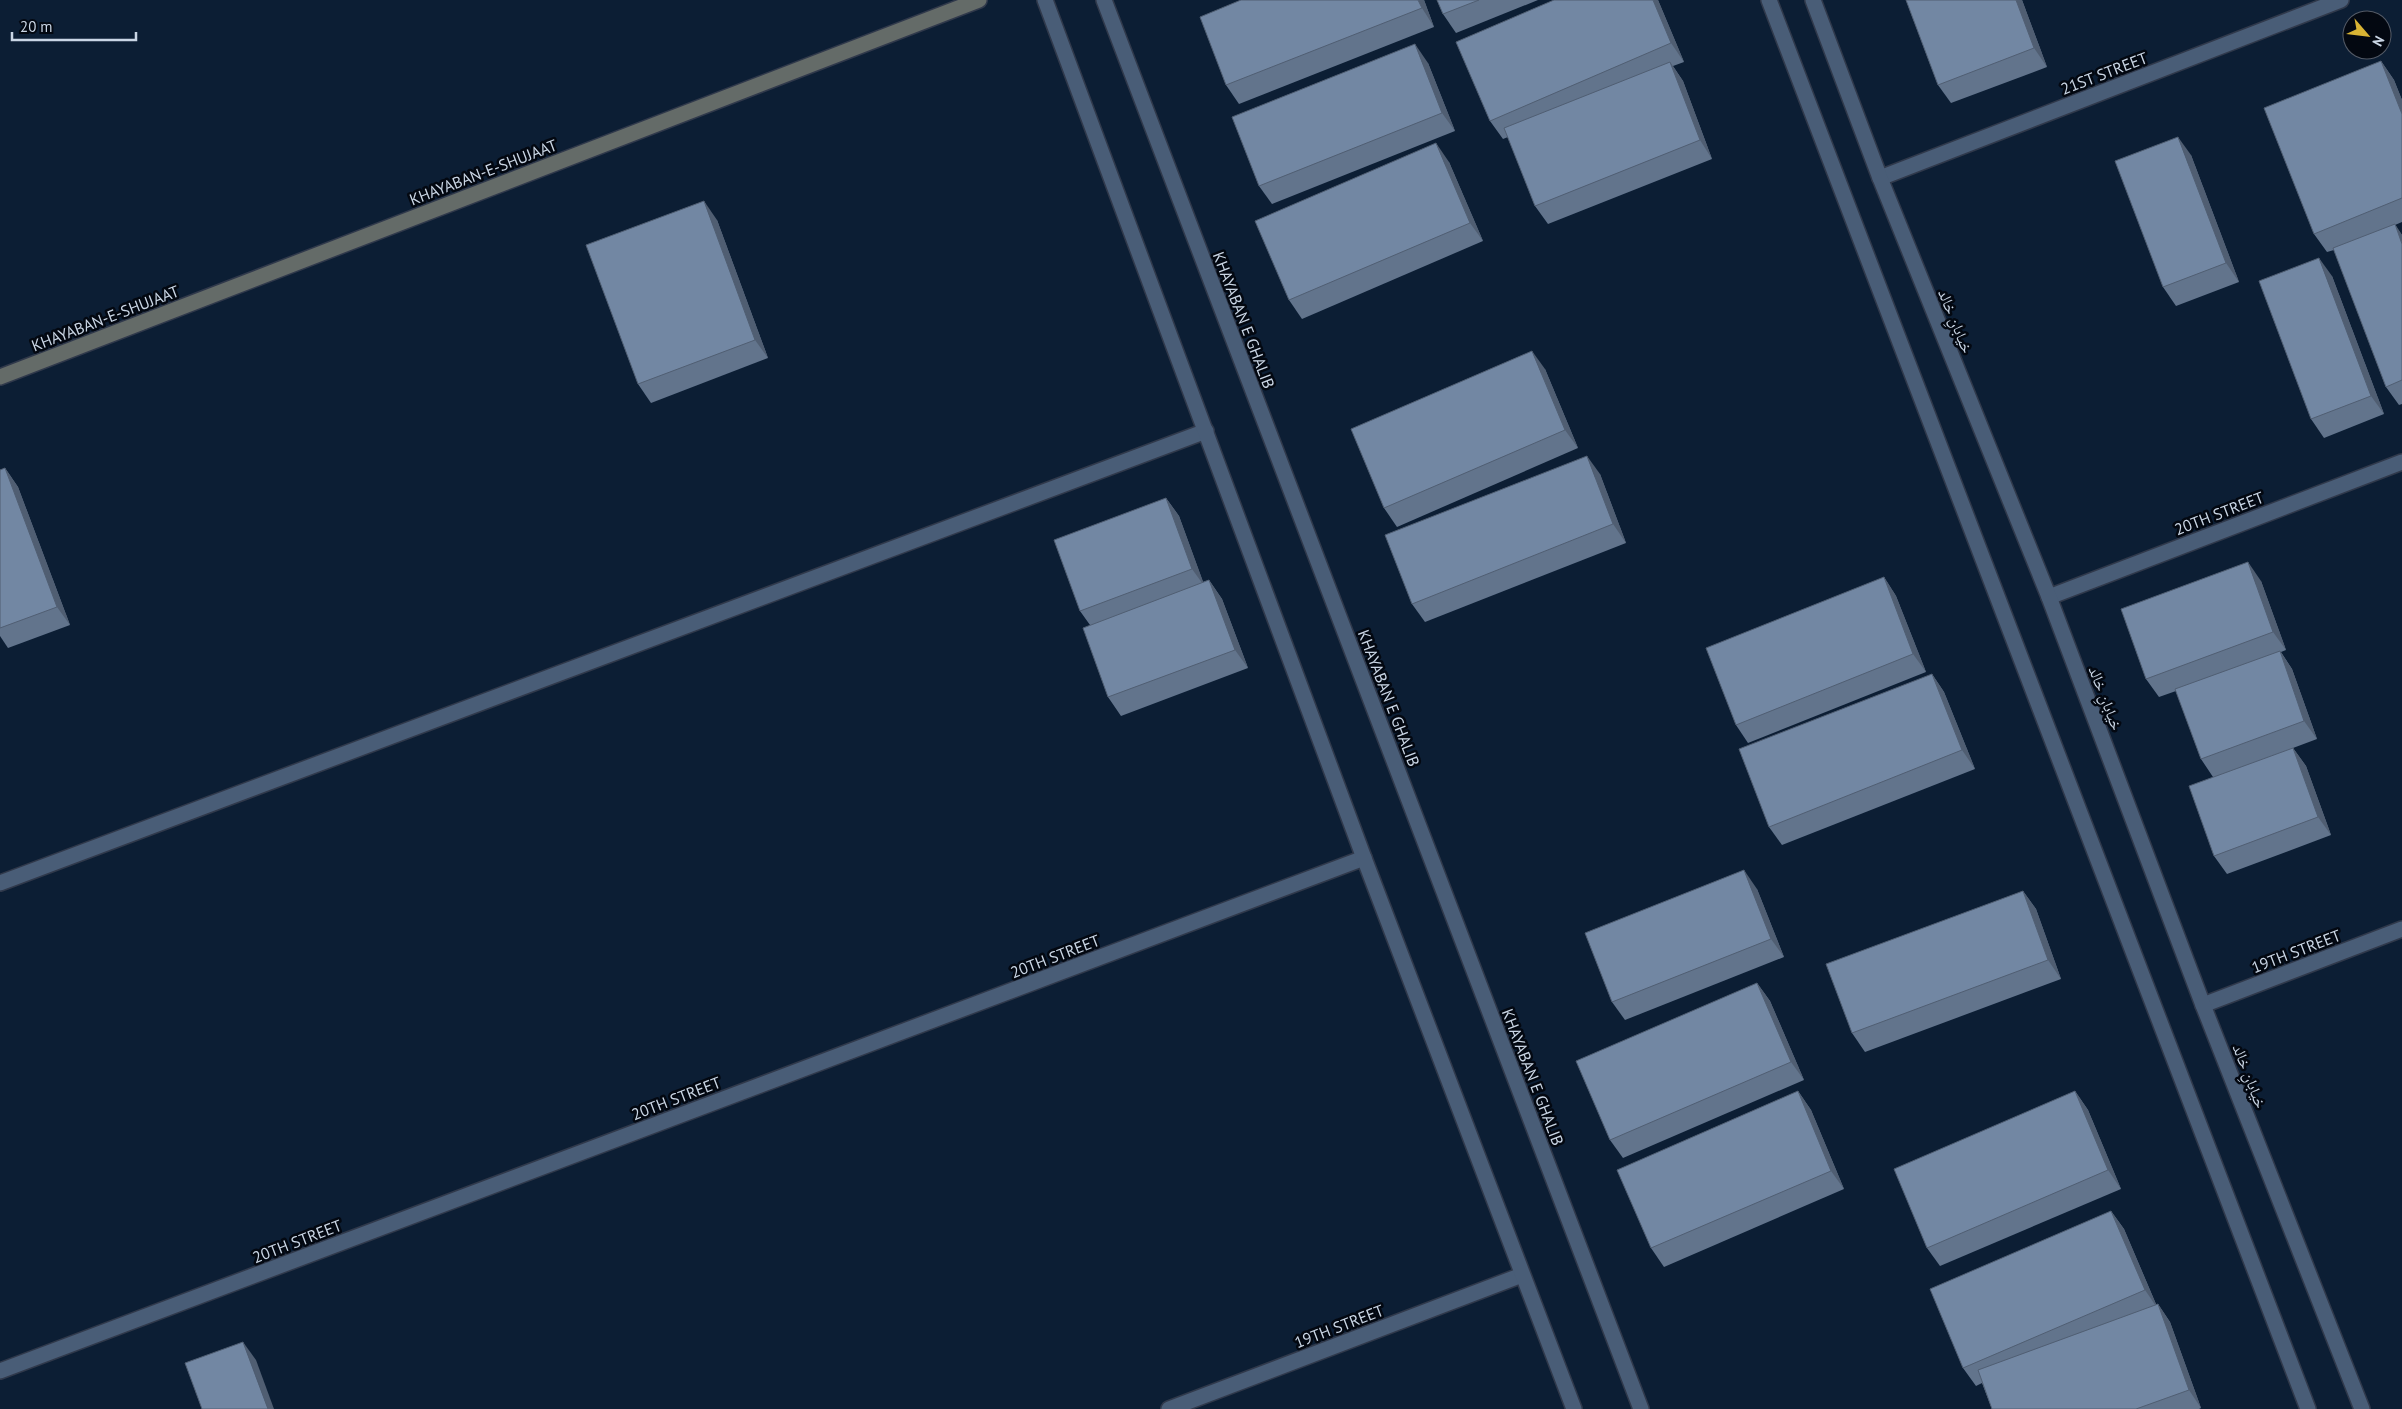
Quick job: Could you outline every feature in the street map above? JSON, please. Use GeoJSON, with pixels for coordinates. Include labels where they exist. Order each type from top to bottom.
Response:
{"type":"FeatureCollection","features":[{"type":"Feature","properties":{"kind":"main road","name":"KHAYABAN-E-SHUJAAT"},"geometry":{"type":"LineString","coordinates":[[0,377],[979,0]]}},
{"type":"Feature","properties":{"kind":"street"},"geometry":{"type":"LineString","coordinates":[[1045,0],[1364,858],[1574,1409]]}},
{"type":"Feature","properties":{"kind":"street","name":"KHAYABAN E GHALIB"},"geometry":{"type":"LineString","coordinates":[[1104,0],[1641,1409]]}},
{"type":"Feature","properties":{"kind":"street"},"geometry":{"type":"LineString","coordinates":[[1769,0],[2308,1409]]}},
{"type":"Feature","properties":{"kind":"street","name":"خیابانِ خالد"},"geometry":{"type":"LineString","coordinates":[[1813,0],[1880,178],[2049,597],[2203,1005],[2362,1409]]}},
{"type":"Feature","properties":{"kind":"street","name":"21ST STREET"},"geometry":{"type":"LineString","coordinates":[[1880,178],[2341,0]]}},
{"type":"Feature","properties":{"kind":"street"},"geometry":{"type":"LineString","coordinates":[[0,883],[1206,431]]}},
{"type":"Feature","properties":{"kind":"street","name":"20TH STREET"},"geometry":{"type":"LineString","coordinates":[[2049,597],[2402,462]]}},
{"type":"Feature","properties":{"kind":"street","name":"20TH STREET"},"geometry":{"type":"LineString","coordinates":[[0,1371],[1364,858]]}},
{"type":"Feature","properties":{"kind":"street","name":"19TH STREET"},"geometry":{"type":"LineString","coordinates":[[2203,1005],[2402,929]]}},
{"type":"Feature","properties":{"kind":"street","name":"19TH STREET"},"geometry":{"type":"LineString","coordinates":[[1169,1409],[1522,1275]]}},
{"type":"Feature","properties":{"kind":"building"},"geometry":{"type":"Polygon","coordinates":[[[1241,0],[1418,0],[1422,8],[1226,85],[1200,17],[1241,0]]]}},
{"type":"Feature","properties":{"kind":"building"},"geometry":{"type":"Polygon","coordinates":[[[1437,0],[1479,0],[1443,14],[1437,0]]]}},
{"type":"Feature","properties":{"kind":"building"},"geometry":{"type":"Polygon","coordinates":[[[1554,0],[1653,0],[1671,43],[1490,121],[1456,42],[1554,0]]]}},
{"type":"Feature","properties":{"kind":"building"},"geometry":{"type":"Polygon","coordinates":[[[1906,0],[2016,0],[2034,48],[1938,85],[1906,0]]]}},
{"type":"Feature","properties":{"kind":"building"},"geometry":{"type":"Polygon","coordinates":[[[1415,44],[1442,113],[1259,186],[1232,117],[1415,44]]]}},
{"type":"Feature","properties":{"kind":"building"},"geometry":{"type":"Polygon","coordinates":[[[2381,61],[2402,114],[2402,198],[2314,234],[2264,108],[2381,61]]]}},
{"type":"Feature","properties":{"kind":"building"},"geometry":{"type":"Polygon","coordinates":[[[1670,62],[1700,140],[1535,206],[1504,128],[1670,62]]]}},
{"type":"Feature","properties":{"kind":"building"},"geometry":{"type":"Polygon","coordinates":[[[2178,137],[2226,263],[2163,287],[2115,161],[2178,137]]]}},
{"type":"Feature","properties":{"kind":"building"},"geometry":{"type":"Polygon","coordinates":[[[1436,143],[1470,223],[1289,300],[1255,221],[1436,143]]]}},
{"type":"Feature","properties":{"kind":"building"},"geometry":{"type":"Polygon","coordinates":[[[704,201],[755,340],[638,384],[586,245],[704,201]]]}},
{"type":"Feature","properties":{"kind":"building"},"geometry":{"type":"Polygon","coordinates":[[[2395,224],[2402,244],[2402,380],[2386,387],[2333,248],[2395,224]]]}},
{"type":"Feature","properties":{"kind":"building"},"geometry":{"type":"Polygon","coordinates":[[[2319,258],[2371,396],[2311,419],[2259,281],[2319,258]]]}},
{"type":"Feature","properties":{"kind":"building"},"geometry":{"type":"Polygon","coordinates":[[[1532,351],[1565,430],[1384,508],[1351,429],[1532,351]]]}},
{"type":"Feature","properties":{"kind":"building"},"geometry":{"type":"Polygon","coordinates":[[[1587,456],[1613,524],[1412,604],[1385,535],[1587,456]]]}},
{"type":"Feature","properties":{"kind":"building"},"geometry":{"type":"Polygon","coordinates":[[[5,468],[57,607],[0,628],[0,470],[5,468]]]}},
{"type":"Feature","properties":{"kind":"building"},"geometry":{"type":"Polygon","coordinates":[[[1166,498],[1192,569],[1080,611],[1054,540],[1166,498]]]}},
{"type":"Feature","properties":{"kind":"building"},"geometry":{"type":"Polygon","coordinates":[[[2248,562],[2273,632],[2146,679],[2121,609],[2248,562]]]}},
{"type":"Feature","properties":{"kind":"building"},"geometry":{"type":"Polygon","coordinates":[[[1884,577],[1913,654],[1736,725],[1706,648],[1884,577]]]}},
{"type":"Feature","properties":{"kind":"building"},"geometry":{"type":"Polygon","coordinates":[[[1209,580],[1235,650],[1108,697],[1083,628],[1209,580]]]}},
{"type":"Feature","properties":{"kind":"building"},"geometry":{"type":"Polygon","coordinates":[[[2280,651],[2304,721],[2201,759],[2175,689],[2280,651]]]}},
{"type":"Feature","properties":{"kind":"building"},"geometry":{"type":"Polygon","coordinates":[[[1932,674],[1962,750],[1769,827],[1739,749],[1932,674]]]}},
{"type":"Feature","properties":{"kind":"building"},"geometry":{"type":"Polygon","coordinates":[[[2293,748],[2318,817],[2214,856],[2189,786],[2293,748]]]}},
{"type":"Feature","properties":{"kind":"building"},"geometry":{"type":"Polygon","coordinates":[[[1744,870],[1771,939],[1612,1002],[1585,933],[1744,870]]]}},
{"type":"Feature","properties":{"kind":"building"},"geometry":{"type":"Polygon","coordinates":[[[2023,891],[2048,960],[1852,1033],[1826,964],[2023,891]]]}},
{"type":"Feature","properties":{"kind":"building"},"geometry":{"type":"Polygon","coordinates":[[[1757,983],[1791,1062],[1610,1140],[1576,1061],[1757,983]]]}},
{"type":"Feature","properties":{"kind":"building"},"geometry":{"type":"Polygon","coordinates":[[[1798,1091],[1831,1171],[1651,1248],[1617,1170],[1798,1091]]]}},
{"type":"Feature","properties":{"kind":"building"},"geometry":{"type":"Polygon","coordinates":[[[2075,1091],[2108,1170],[1927,1248],[1894,1169],[2075,1091]]]}},
{"type":"Feature","properties":{"kind":"building"},"geometry":{"type":"Polygon","coordinates":[[[2111,1211],[2145,1290],[1963,1368],[1930,1289],[2111,1211]]]}},
{"type":"Feature","properties":{"kind":"building"},"geometry":{"type":"Polygon","coordinates":[[[2158,1304],[2189,1390],[2136,1409],[1992,1409],[1978,1370],[2158,1304]]]}},
{"type":"Feature","properties":{"kind":"building"},"geometry":{"type":"Polygon","coordinates":[[[243,1342],[268,1409],[202,1409],[185,1363],[243,1342]]]}}]}
